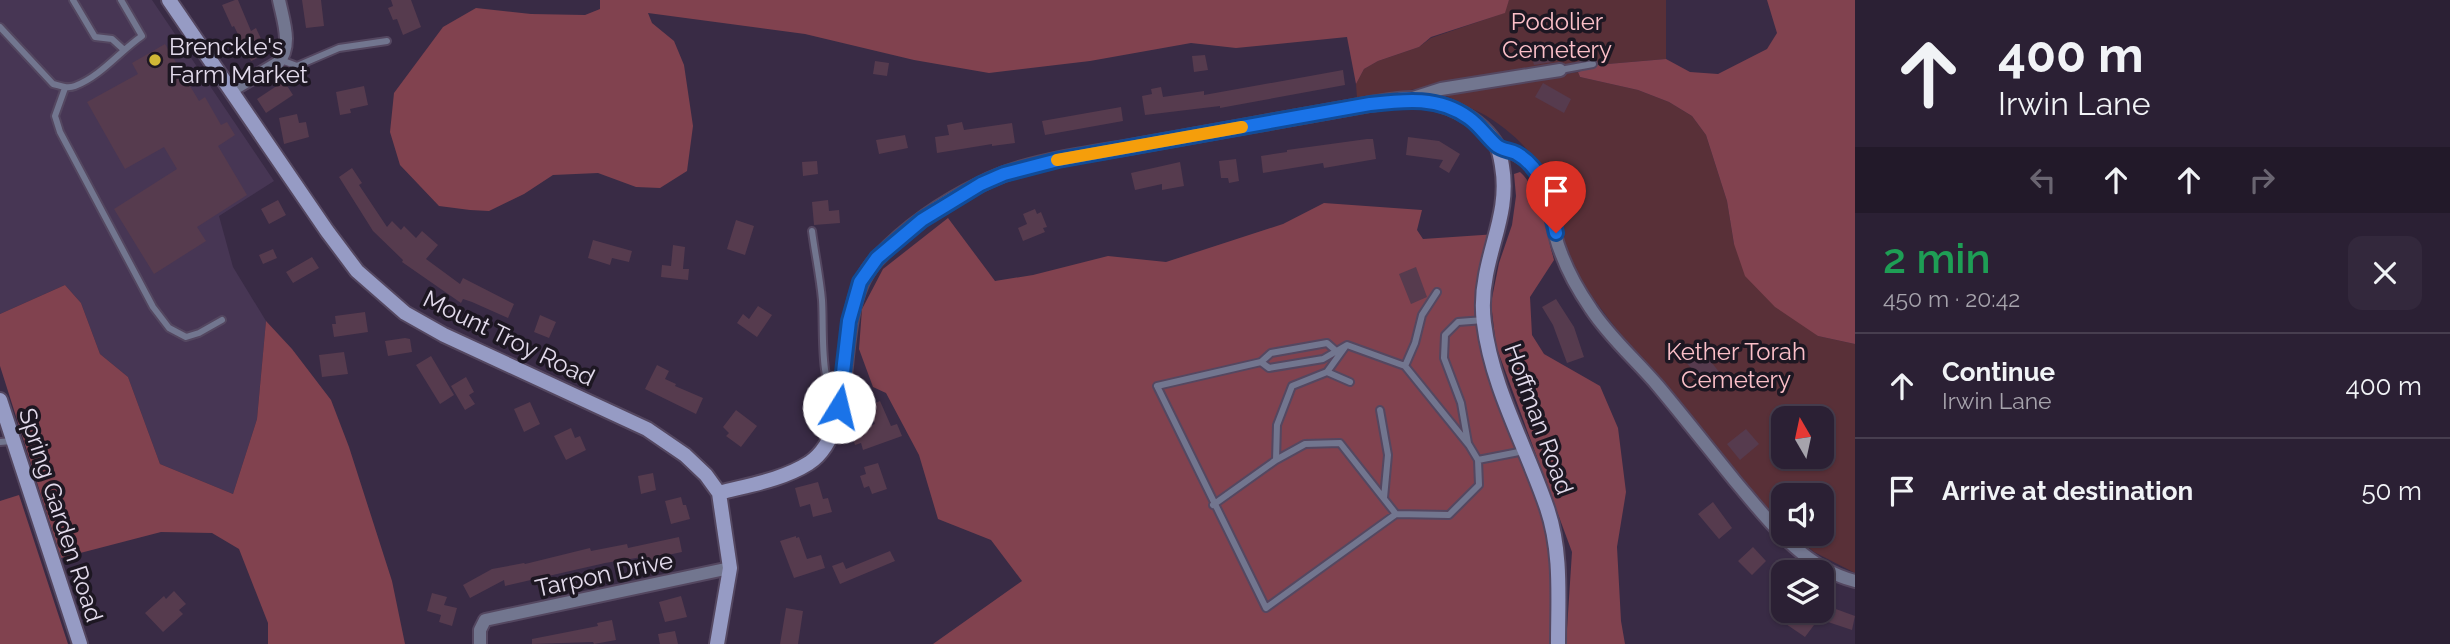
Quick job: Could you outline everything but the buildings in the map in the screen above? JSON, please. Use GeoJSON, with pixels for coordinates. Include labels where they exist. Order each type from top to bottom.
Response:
{"type":"FeatureCollection","features":[{"type":"Feature","properties":{"kind":"street","name":"Mount Troy Road"},"geometry":{"type":"LineString","coordinates":[[169,0],[320,222],[357,271],[405,313],[444,335],[647,429],[697,465],[719,492]]}},
{"type":"Feature","properties":{"kind":"street"},"geometry":{"type":"LineString","coordinates":[[232,90],[281,60],[287,51],[279,0]]}},
{"type":"Feature","properties":{"kind":"street"},"geometry":{"type":"LineString","coordinates":[[718,644],[730,568],[719,492],[787,475],[811,461],[830,438],[839,407],[849,321],[860,282],[877,258],[922,220],[981,184],[1004,174],[1058,160],[1410,99],[1441,89],[1560,70]]}},
{"type":"Feature","properties":{"kind":"street"},"geometry":{"type":"LineString","coordinates":[[1410,99],[1452,108],[1468,117],[1498,147],[1515,152],[1532,165],[1544,181],[1560,252],[1591,308],[1618,344],[1656,384],[1770,524],[1811,561],[1840,578],[1855,581]]}},
{"type":"Feature","properties":{"kind":"street","name":"Hoffman Road"},"geometry":{"type":"LineString","coordinates":[[1498,147],[1505,195],[1503,212],[1485,276],[1484,320],[1491,363],[1548,509],[1559,559],[1558,644]]}},
{"type":"Feature","properties":{"kind":"street","name":"Spring Garden Road"},"geometry":{"type":"LineString","coordinates":[[0,400],[6,442],[80,644]]}},
{"type":"Feature","properties":{"kind":"street","name":"Tarpon Drive"},"geometry":{"type":"LineString","coordinates":[[480,644],[480,629],[485,620],[730,568]]}},
{"type":"Feature","properties":{"kind":"lane"},"geometry":{"type":"LineString","coordinates":[[73,0],[95,37],[113,39],[123,49]]}},
{"type":"Feature","properties":{"kind":"lane"},"geometry":{"type":"LineString","coordinates":[[0,27],[53,84],[65,88],[75,86],[116,59],[123,49],[142,36],[121,0]]}},
{"type":"Feature","properties":{"kind":"lane"},"geometry":{"type":"LineString","coordinates":[[281,60],[297,66],[339,48],[387,41]]}},
{"type":"Feature","properties":{"kind":"lane"},"geometry":{"type":"LineString","coordinates":[[1560,70],[1593,64]]}},
{"type":"Feature","properties":{"kind":"lane"},"geometry":{"type":"LineString","coordinates":[[65,88],[55,116],[60,132],[153,307],[169,328],[186,337],[222,320]]}},
{"type":"Feature","properties":{"kind":"lane"},"geometry":{"type":"LineString","coordinates":[[812,231],[821,297],[827,383],[831,398],[839,407]]}},
{"type":"Feature","properties":{"kind":"lane"},"geometry":{"type":"LineString","coordinates":[[1405,366],[1415,343],[1422,315],[1437,292]]}},
{"type":"Feature","properties":{"kind":"lane"},"geometry":{"type":"LineString","coordinates":[[1469,445],[1461,403],[1444,358],[1445,335],[1458,322],[1484,320]]}},
{"type":"Feature","properties":{"kind":"lane"},"geometry":{"type":"LineString","coordinates":[[1261,362],[1269,368],[1323,359],[1346,345],[1405,366],[1469,445],[1478,460],[1479,485],[1449,515],[1396,514],[1266,608],[1213,505],[1157,386],[1261,362],[1271,353],[1327,343],[1335,350]]}},
{"type":"Feature","properties":{"kind":"lane"},"geometry":{"type":"LineString","coordinates":[[1276,460],[1277,425],[1292,386],[1326,372],[1346,345]]}},
{"type":"Feature","properties":{"kind":"lane"},"geometry":{"type":"LineString","coordinates":[[1326,372],[1350,382]]}},
{"type":"Feature","properties":{"kind":"lane"},"geometry":{"type":"LineString","coordinates":[[1380,410],[1388,455],[1384,498]]}},
{"type":"Feature","properties":{"kind":"lane"},"geometry":{"type":"LineString","coordinates":[[1213,505],[1276,460],[1305,444],[1340,443],[1396,514]]}},
{"type":"Feature","properties":{"kind":"lane"},"geometry":{"type":"LineString","coordinates":[[1478,460],[1525,451]]}},
{"type":"Feature","properties":{"kind":"shaded area"},"geometry":{"type":"Polygon","coordinates":[[[0,0],[152,0],[274,181],[219,216],[233,267],[266,321],[257,419],[233,494],[160,464],[128,377],[100,354],[81,303],[65,285],[0,314],[0,0]]]}},
{"type":"Feature","properties":{"kind":"shaded area"},"geometry":{"type":"Polygon","coordinates":[[[600,0],[1509,0],[1505,13],[1431,37],[1419,47],[1378,61],[1364,69],[1356,84],[1347,37],[1236,48],[1191,43],[1090,61],[989,73],[914,60],[805,34],[648,13],[652,23],[674,41],[684,65],[693,126],[687,171],[660,188],[636,187],[598,173],[553,175],[524,194],[489,211],[439,206],[400,165],[390,132],[394,93],[443,27],[476,8],[531,14],[585,15],[600,9],[600,0]]]}},
{"type":"Feature","properties":{"kind":"shaded area"},"geometry":{"type":"Polygon","coordinates":[[[1767,0],[1855,0],[1855,344],[1818,336],[1775,307],[1745,276],[1734,244],[1727,201],[1706,135],[1692,116],[1669,102],[1638,90],[1580,77],[1578,72],[1596,65],[1666,59],[1690,72],[1718,74],[1767,49],[1777,33],[1767,0]]]}},
{"type":"Feature","properties":{"kind":"shaded area"},"geometry":{"type":"Polygon","coordinates":[[[1520,172],[1538,201],[1554,260],[1530,297],[1532,335],[1544,354],[1600,386],[1618,428],[1626,492],[1617,547],[1625,644],[1566,644],[1572,552],[1496,346],[1491,303],[1499,263],[1512,225],[1516,196],[1514,174],[1520,172]]]}},
{"type":"Feature","properties":{"kind":"shaded area"},"geometry":{"type":"Polygon","coordinates":[[[1324,203],[1422,210],[1417,230],[1423,239],[1497,234],[1484,321],[1548,509],[1558,644],[933,644],[1022,581],[991,540],[938,519],[919,455],[886,393],[873,387],[859,349],[862,309],[883,269],[948,218],[995,281],[1033,275],[1108,256],[1166,262],[1283,224],[1324,203]]]}},
{"type":"Feature","properties":{"kind":"shaded area"},"geometry":{"type":"Polygon","coordinates":[[[65,285],[81,303],[100,354],[128,377],[160,464],[233,494],[257,419],[266,321],[292,349],[331,400],[392,581],[405,644],[268,644],[268,623],[239,549],[212,533],[161,532],[61,558],[0,366],[0,314],[65,285]]]}},
{"type":"Feature","properties":{"kind":"shaded area"},"geometry":{"type":"Polygon","coordinates":[[[19,495],[68,644],[0,644],[0,501],[19,495]]]}},
{"type":"Feature","properties":{"kind":"green space","name":"Podolier Cemetery"},"geometry":{"type":"Polygon","coordinates":[[[1509,0],[1666,0],[1666,59],[1596,65],[1595,62],[1357,98],[1356,84],[1364,69],[1378,61],[1419,47],[1431,38],[1504,13],[1509,0]]]}},
{"type":"Feature","properties":{"kind":"green space","name":"Kether Torah Cemetery"},"geometry":{"type":"Polygon","coordinates":[[[1578,72],[1580,77],[1638,90],[1669,102],[1692,116],[1706,135],[1727,201],[1734,244],[1818,336],[1855,344],[1855,573],[1807,546],[1834,546],[1834,483],[1771,483],[1771,513],[1644,363],[1583,284],[1571,262],[1553,194],[1542,170],[1525,147],[1503,127],[1443,94],[1578,72]]]}},
{"type":"Feature","properties":{"kind":"slow traffic"},"geometry":{"type":"LineString","coordinates":[[1057,160],[1242,127]]}},
{"type":"Feature","properties":{"kind":"place","name":"Brenckle's Farm Market"},"geometry":{"type":"Point","coordinates":[155,60]}},
{"type":"Feature","properties":{"kind":"route"},"geometry":{"type":"LineString","coordinates":[[839,407],[853,301],[860,282],[877,258],[922,220],[981,184],[1004,174],[1058,160],[1370,104],[1410,99],[1432,102],[1452,108],[1468,117],[1498,147],[1515,152],[1532,165],[1544,181],[1556,233]]}}]}
